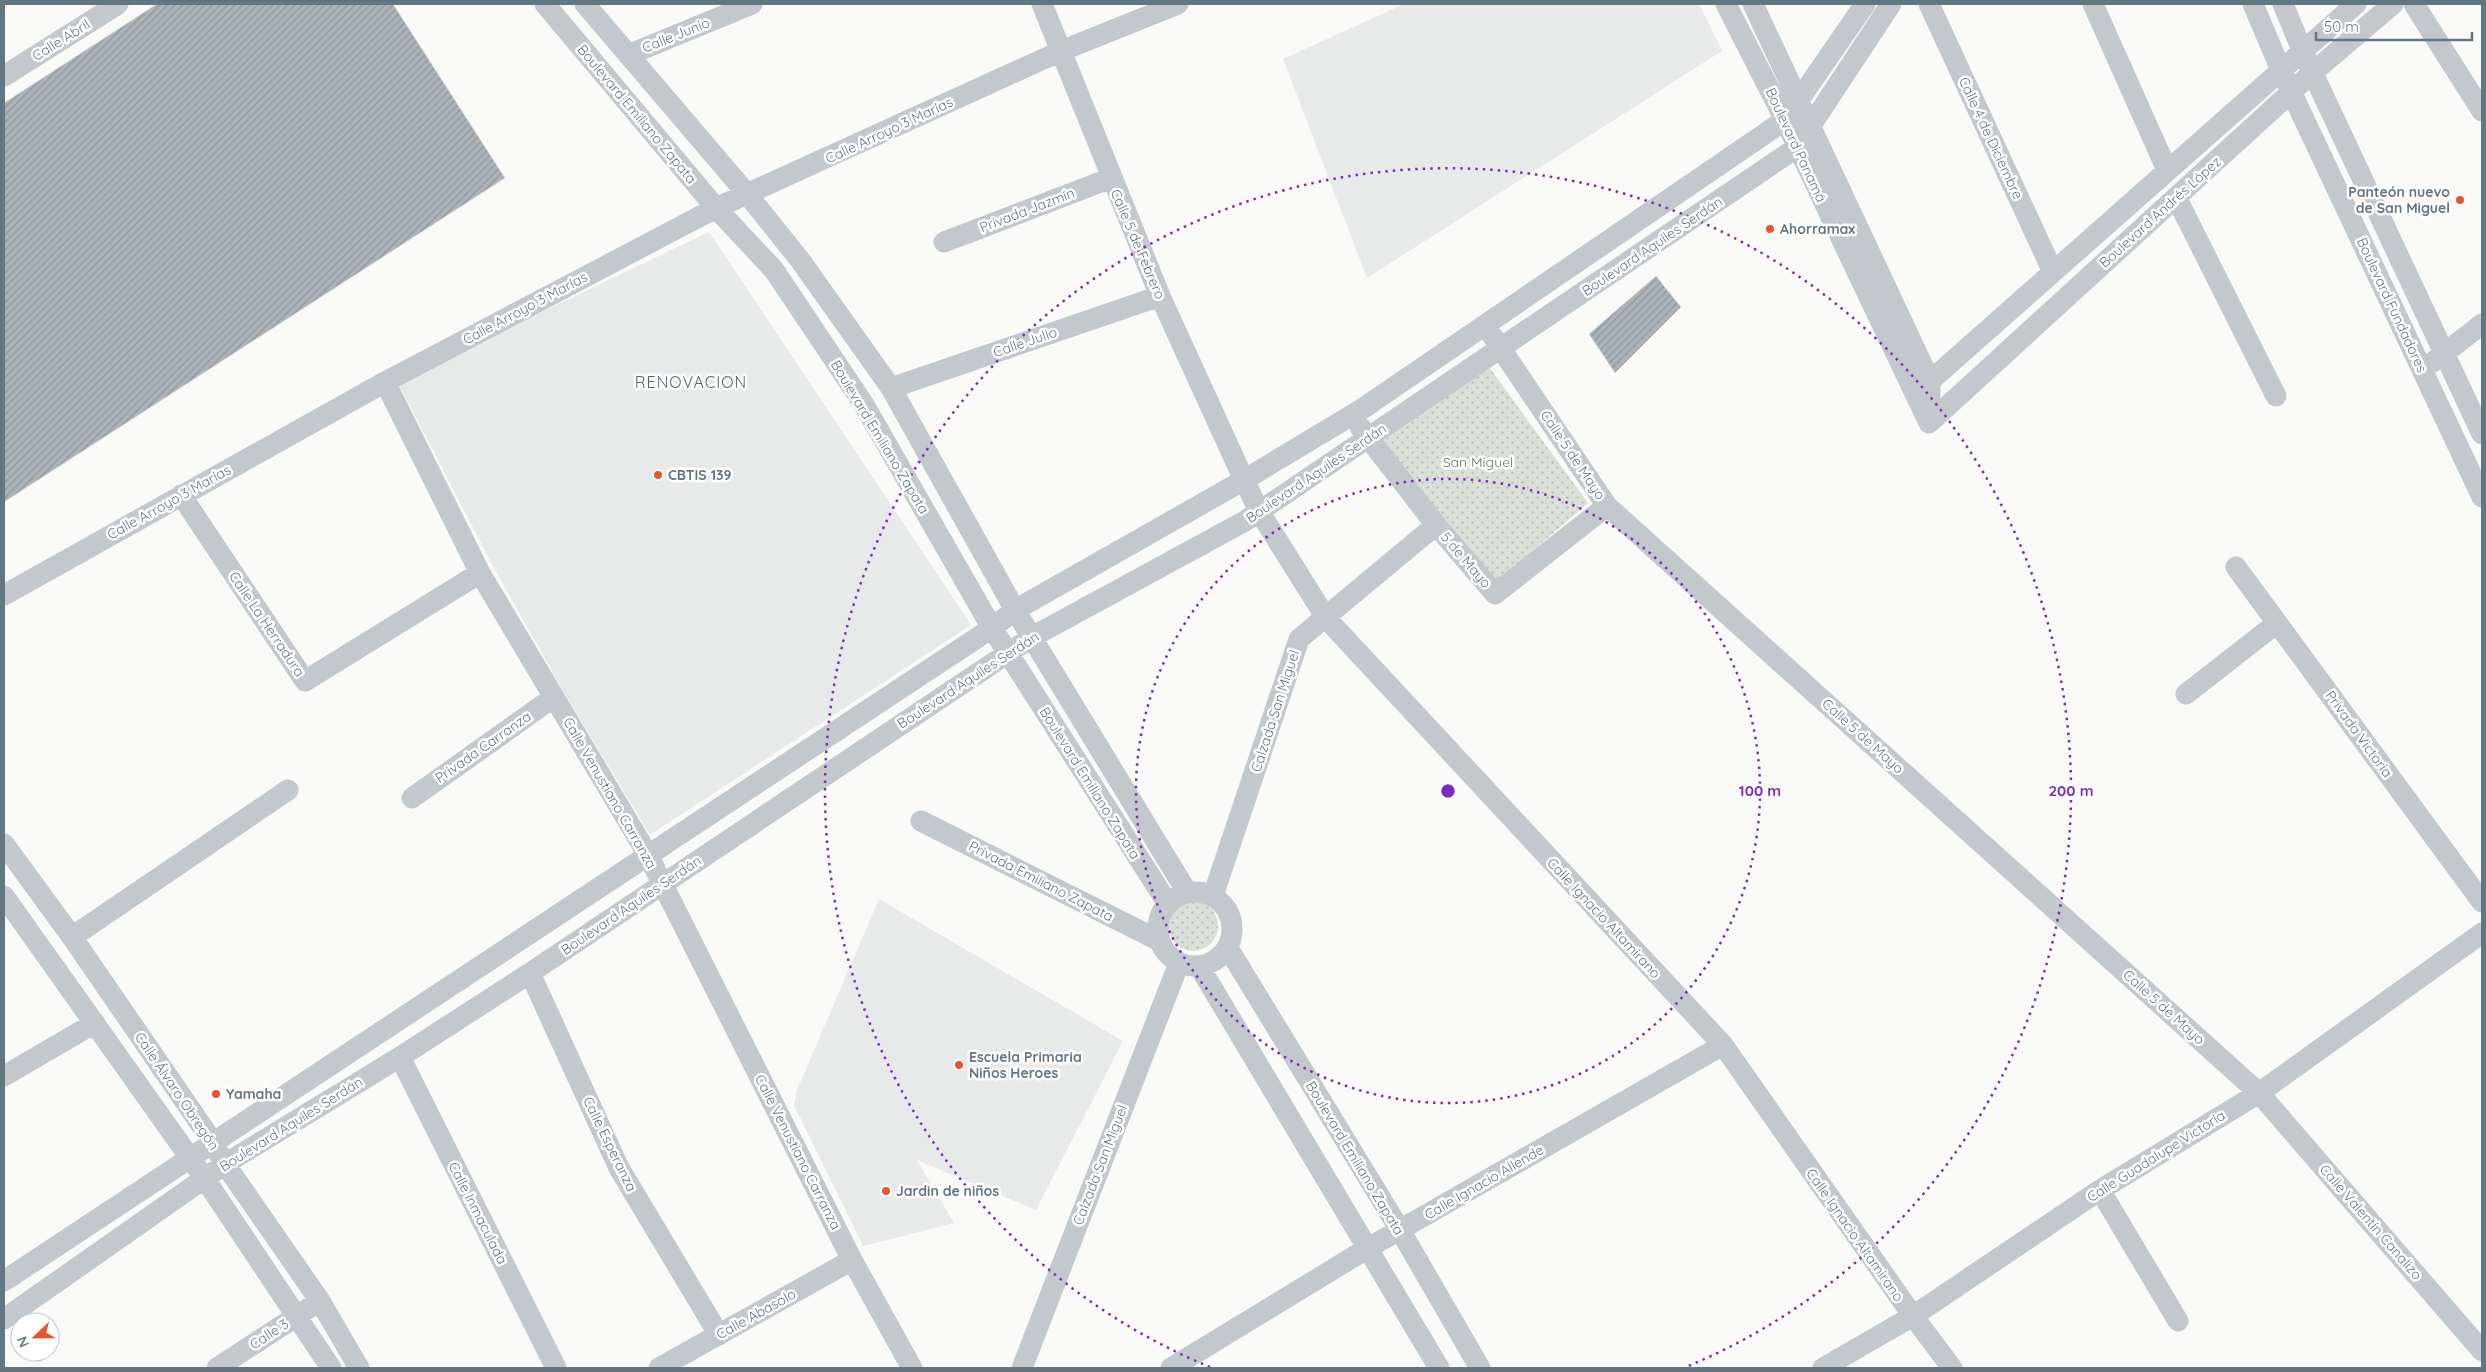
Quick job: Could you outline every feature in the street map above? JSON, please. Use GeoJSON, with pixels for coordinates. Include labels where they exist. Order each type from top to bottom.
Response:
{"type":"FeatureCollection","features":[{"type":"Feature","properties":{"kind":"street","name":"Calle Abril"},"geometry":{"type":"LineString","coordinates":[[4,76],[118,4]]}},
{"type":"Feature","properties":{"kind":"street","name":"Boulevard Emiliano Zapata"},"geometry":{"type":"LineString","coordinates":[[545,4],[716,208],[774,270],[863,402],[992,628],[1168,904]]}},
{"type":"Feature","properties":{"kind":"street","name":"Boulevard Emiliano Zapata"},"geometry":{"type":"LineString","coordinates":[[585,4],[748,195],[800,260],[890,388],[1015,610],[1187,892]]}},
{"type":"Feature","properties":{"kind":"street","name":"Calle Junio"},"geometry":{"type":"LineString","coordinates":[[628,55],[752,4]]}},
{"type":"Feature","properties":{"kind":"street","name":"Calle 5 de Febrero"},"geometry":{"type":"LineString","coordinates":[[1042,4],[1160,296],[1244,480]]}},
{"type":"Feature","properties":{"kind":"street","name":"Calle Arroyo 3 Marías"},"geometry":{"type":"LineString","coordinates":[[4,595],[385,382],[716,208],[1061,51],[1178,4]]}},
{"type":"Feature","properties":{"kind":"street","name":"Boulevard Panamá"},"geometry":{"type":"LineString","coordinates":[[1726,4],[1785,120],[1796,148],[1929,422]]}},
{"type":"Feature","properties":{"kind":"street","name":"Boulevard Panamá"},"geometry":{"type":"LineString","coordinates":[[1753,4],[1800,99],[1930,381]]}},
{"type":"Feature","properties":{"kind":"street","name":"Boulevard Aquiles Serdán"},"geometry":{"type":"LineString","coordinates":[[4,1281],[992,628],[1015,610],[1244,480],[1351,416],[1785,120],[1865,4]]}},
{"type":"Feature","properties":{"kind":"street","name":"Boulevard Aquiles Serdán"},"geometry":{"type":"LineString","coordinates":[[4,1319],[225,1164],[400,1057],[530,973],[1008,652],[1259,511],[1796,148],[1891,4]]}},
{"type":"Feature","properties":{"kind":"street","name":"Calle 4 de Diciembre"},"geometry":{"type":"LineString","coordinates":[[1929,4],[2053,272]]}},
{"type":"Feature","properties":{"kind":"street"},"geometry":{"type":"LineString","coordinates":[[2093,4],[2167,170]]}},
{"type":"Feature","properties":{"kind":"street","name":"Boulevard Fundadores"},"geometry":{"type":"LineString","coordinates":[[2253,4],[2291,92],[2482,497]]}},
{"type":"Feature","properties":{"kind":"street","name":"Boulevard Fundadores"},"geometry":{"type":"LineString","coordinates":[[2283,4],[2312,73],[2482,434]]}},
{"type":"Feature","properties":{"kind":"street","name":"Boulevard Andrés López"},"geometry":{"type":"LineString","coordinates":[[1930,381],[2280,68],[2356,4]]}},
{"type":"Feature","properties":{"kind":"street","name":"Boulevard Andrés López"},"geometry":{"type":"LineString","coordinates":[[1929,422],[2312,73],[2393,4]]}},
{"type":"Feature","properties":{"kind":"street"},"geometry":{"type":"LineString","coordinates":[[2414,4],[2482,111]]}},
{"type":"Feature","properties":{"kind":"street","name":"Privada Jazmín"},"geometry":{"type":"LineString","coordinates":[[944,242],[1111,178]]}},
{"type":"Feature","properties":{"kind":"street"},"geometry":{"type":"LineString","coordinates":[[2176,197],[2276,396]]}},
{"type":"Feature","properties":{"kind":"street","name":"Calle Julio"},"geometry":{"type":"LineString","coordinates":[[890,388],[1160,296]]}},
{"type":"Feature","properties":{"kind":"street"},"geometry":{"type":"LineString","coordinates":[[2422,370],[2482,324]]}},
{"type":"Feature","properties":{"kind":"street","name":"Calle 5 de Mayo"},"geometry":{"type":"LineString","coordinates":[[1484,325],[1607,506],[2259,1093]]}},
{"type":"Feature","properties":{"kind":"street"},"geometry":{"type":"LineString","coordinates":[[1929,422],[1930,381]]}},
{"type":"Feature","properties":{"kind":"street","name":"Calle Venustiano Carranza"},"geometry":{"type":"LineString","coordinates":[[385,382],[480,573],[648,855],[852,1260],[912,1368]]}},
{"type":"Feature","properties":{"kind":"street","name":"5 de Mayo"},"geometry":{"type":"LineString","coordinates":[[1351,416],[1436,525],[1495,594],[1607,506]]}},
{"type":"Feature","properties":{"kind":"street","name":"Calle Ignacio Altamirano"},"geometry":{"type":"LineString","coordinates":[[1244,480],[1259,511],[1326,618],[1723,1045],[1912,1316],[1952,1368]]}},
{"type":"Feature","properties":{"kind":"street","name":"Calle La Herradura"},"geometry":{"type":"LineString","coordinates":[[181,495],[305,682],[480,573]]}},
{"type":"Feature","properties":{"kind":"street","name":"Calzada San Miguel"},"geometry":{"type":"LineString","coordinates":[[1213,896],[1299,639],[1436,525]]}},
{"type":"Feature","properties":{"kind":"street","name":"Privada Victoria"},"geometry":{"type":"LineString","coordinates":[[2236,567],[2482,902]]}},
{"type":"Feature","properties":{"kind":"street"},"geometry":{"type":"LineString","coordinates":[[2186,694],[2277,623]]}},
{"type":"Feature","properties":{"kind":"street","name":"Privada Carranza"},"geometry":{"type":"LineString","coordinates":[[412,798],[554,697]]}},
{"type":"Feature","properties":{"kind":"street"},"geometry":{"type":"LineString","coordinates":[[72,937],[288,790]]}},
{"type":"Feature","properties":{"kind":"street","name":"Privada Emiliano Zapata"},"geometry":{"type":"LineString","coordinates":[[922,821],[1160,941]]}},
{"type":"Feature","properties":{"kind":"street","name":"Calle Álvaro Obregón"},"geometry":{"type":"LineString","coordinates":[[4,844],[72,937],[212,1142],[225,1164],[320,1300],[359,1368]]}},
{"type":"Feature","properties":{"kind":"street"},"geometry":{"type":"LineString","coordinates":[[1187,892],[1200,892],[1213,896],[1224,906],[1232,919],[1233,934],[1228,948],[1210,964],[1189,965],[1167,954],[1160,941],[1159,922],[1168,904],[1177,896],[1187,892]]}},
{"type":"Feature","properties":{"kind":"street","name":"Calle Álvaro Obregón"},"geometry":{"type":"LineString","coordinates":[[4,896],[205,1179],[331,1368]]}},
{"type":"Feature","properties":{"kind":"street","name":"Calle Guadalupe Victoria"},"geometry":{"type":"LineString","coordinates":[[1823,1368],[1912,1316],[2100,1190],[2259,1093],[2482,933]]}},
{"type":"Feature","properties":{"kind":"street","name":"Boulevard Emiliano Zapata"},"geometry":{"type":"LineString","coordinates":[[1228,948],[1400,1230],[1480,1368]]}},
{"type":"Feature","properties":{"kind":"street"},"geometry":{"type":"LineString","coordinates":[[1189,965],[1368,1248],[1439,1368]]}},
{"type":"Feature","properties":{"kind":"street","name":"Calzada San Miguel"},"geometry":{"type":"LineString","coordinates":[[1022,1368],[1189,965]]}},
{"type":"Feature","properties":{"kind":"street","name":"Calle Esperanza"},"geometry":{"type":"LineString","coordinates":[[530,973],[619,1168],[720,1334]]}},
{"type":"Feature","properties":{"kind":"street"},"geometry":{"type":"LineString","coordinates":[[4,1076],[95,1023]]}},
{"type":"Feature","properties":{"kind":"street","name":"Calle Ignacio Allende"},"geometry":{"type":"LineString","coordinates":[[1170,1368],[1368,1248],[1723,1045]]}},
{"type":"Feature","properties":{"kind":"street","name":"Calle Inmaculada"},"geometry":{"type":"LineString","coordinates":[[400,1057],[556,1368]]}},
{"type":"Feature","properties":{"kind":"street","name":"Calle Valentín Canalizo"},"geometry":{"type":"LineString","coordinates":[[2259,1093],[2482,1351]]}},
{"type":"Feature","properties":{"kind":"street"},"geometry":{"type":"LineString","coordinates":[[2100,1190],[2178,1320]]}},
{"type":"Feature","properties":{"kind":"street","name":"Calle Abasolo"},"geometry":{"type":"LineString","coordinates":[[659,1368],[852,1260]]}},
{"type":"Feature","properties":{"kind":"street","name":"Calle 3"},"geometry":{"type":"LineString","coordinates":[[217,1368],[320,1300]]}},
{"type":"Feature","properties":{"kind":"shaded area"},"geometry":{"type":"Polygon","coordinates":[[[1404,4],[1699,4],[1722,51],[1367,278],[1283,59],[1404,4]]]}},
{"type":"Feature","properties":{"kind":"shaded area","name":"CBTIS 139"},"geometry":{"type":"Polygon","coordinates":[[[709,232],[971,625],[650,835],[562,689],[494,568],[397,381],[709,232]]]}},
{"type":"Feature","properties":{"kind":"shaded area","name":"Escuela Primaria Niños Heroes"},"geometry":{"type":"Polygon","coordinates":[[[879,899],[1123,1041],[1036,1210],[917,1160],[954,1223],[863,1246],[794,1105],[797,1090],[879,899]]]}},
{"type":"Feature","properties":{"kind":"green space","name":"San Miguel"},"geometry":{"type":"Polygon","coordinates":[[[1489,367],[1588,503],[1497,582],[1379,441],[1489,367]]]}},
{"type":"Feature","properties":{"kind":"green space"},"geometry":{"type":"Polygon","coordinates":[[[1188,901],[1198,901],[1211,908],[1218,921],[1218,931],[1211,944],[1198,951],[1188,951],[1179,947],[1172,940],[1168,931],[1168,921],[1172,912],[1179,905],[1188,901]]]}},
{"type":"Feature","properties":{"kind":"building"},"geometry":{"type":"Polygon","coordinates":[[[157,4],[393,4],[505,178],[4,502],[4,103],[157,4]]]}},
{"type":"Feature","properties":{"kind":"building"},"geometry":{"type":"Polygon","coordinates":[[[1656,276],[1681,307],[1615,373],[1589,334],[1656,276]]]}},
{"type":"Feature","properties":{"kind":"place","name":"Panteón nuevo de San Miguel"},"geometry":{"type":"Point","coordinates":[2460,200]}},
{"type":"Feature","properties":{"kind":"place","name":"Ahorramax"},"geometry":{"type":"Point","coordinates":[1770,229]}},
{"type":"Feature","properties":{"kind":"place","name":"CBTIS 139"},"geometry":{"type":"Point","coordinates":[658,475]}},
{"type":"Feature","properties":{"kind":"place","name":"Escuela Primaria Niños Heroes"},"geometry":{"type":"Point","coordinates":[959,1065]}},
{"type":"Feature","properties":{"kind":"place","name":"Yamaha"},"geometry":{"type":"Point","coordinates":[216,1094]}},
{"type":"Feature","properties":{"kind":"place","name":"Jardin de niños"},"geometry":{"type":"Point","coordinates":[886,1191]}},
{"type":"Feature","properties":{"kind":"district","name":"RENOVACION"},"geometry":{"type":"Point","coordinates":[691,382]}}]}
